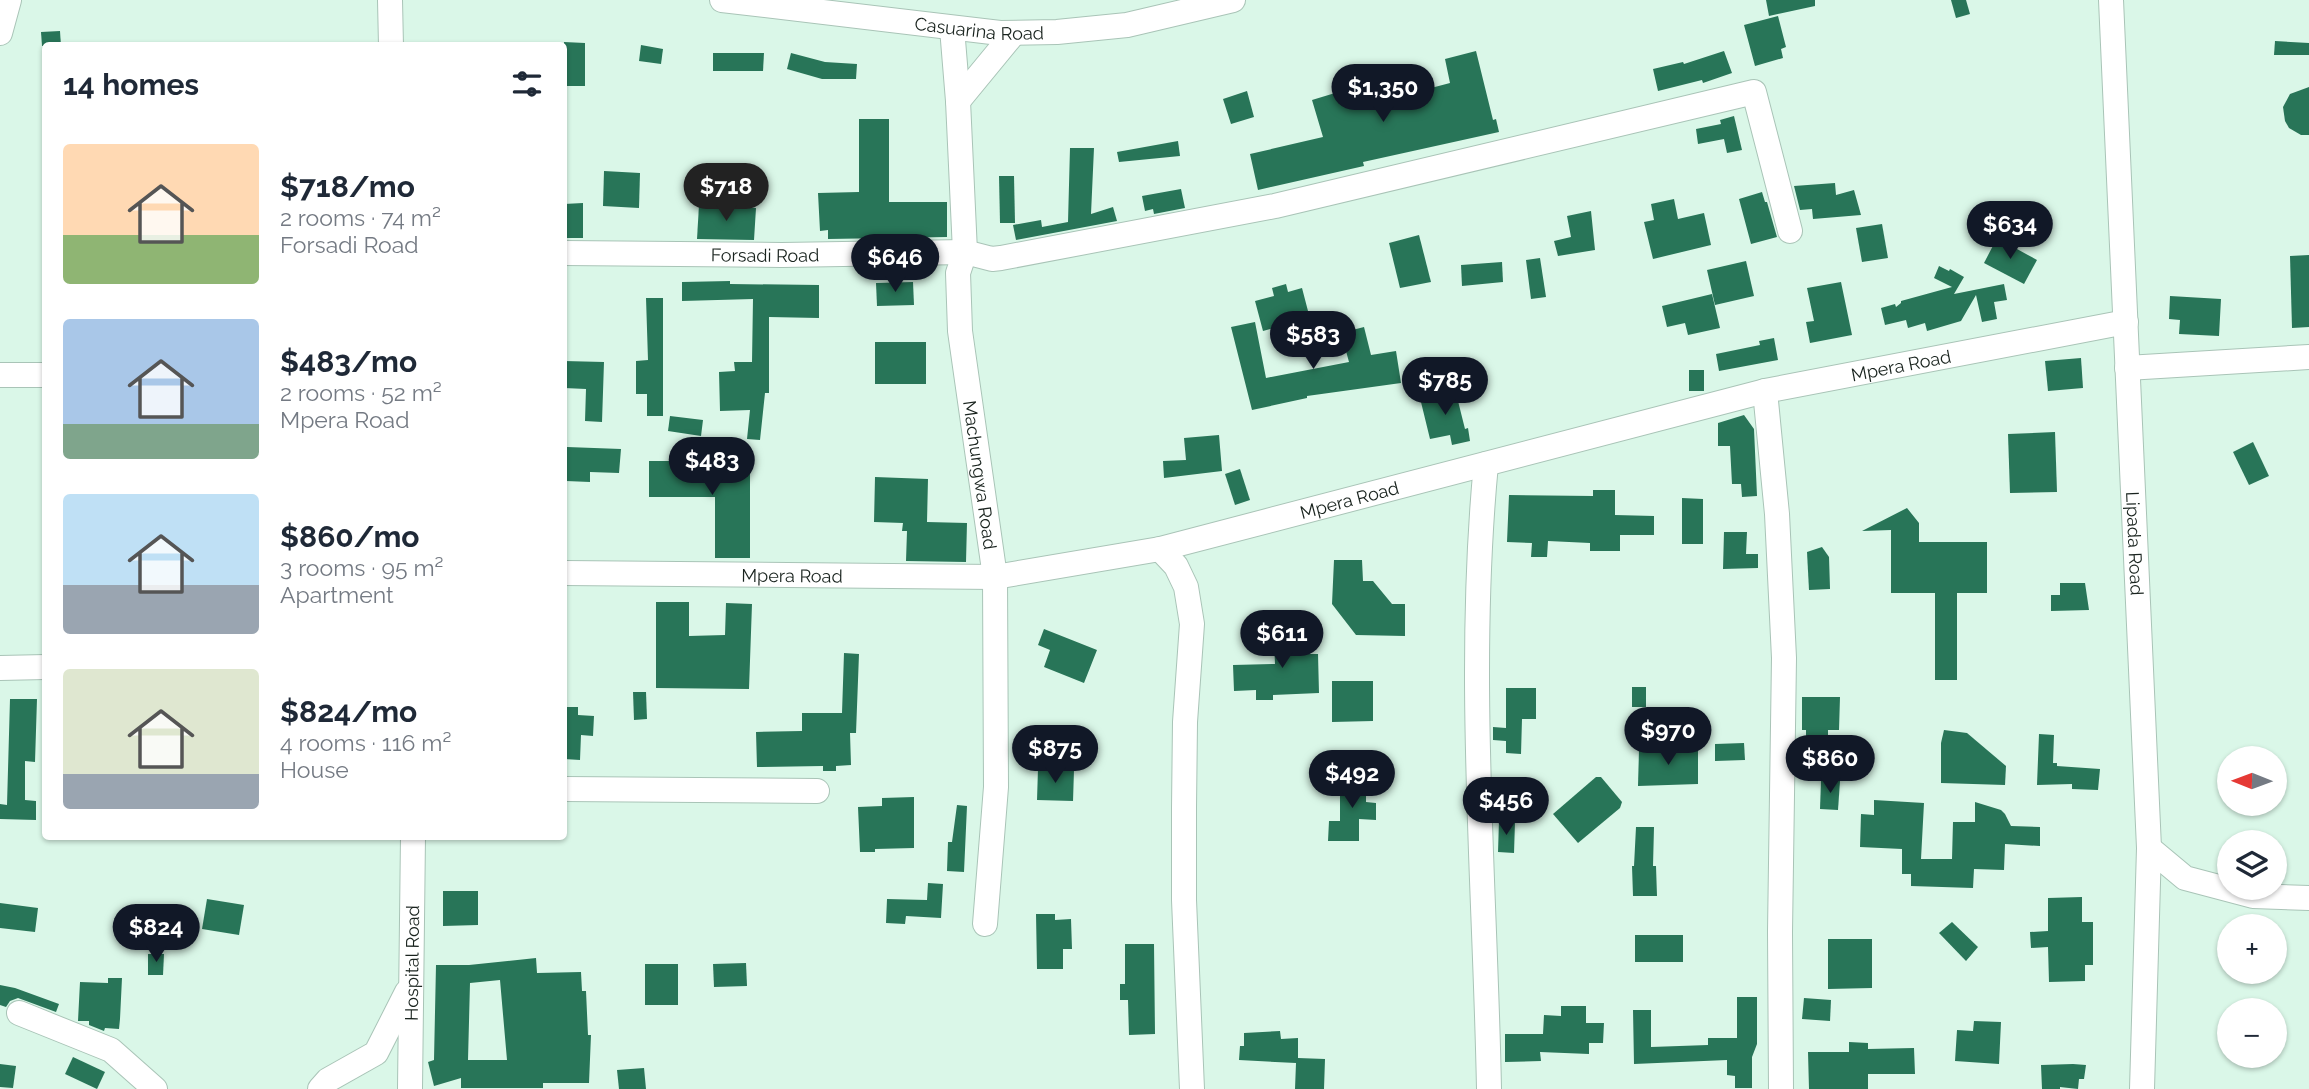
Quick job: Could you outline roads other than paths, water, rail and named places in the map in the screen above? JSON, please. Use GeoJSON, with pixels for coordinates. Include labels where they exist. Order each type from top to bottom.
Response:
{"type":"FeatureCollection","features":[{"type":"Feature","properties":{"kind":"street"},"geometry":{"type":"LineString","coordinates":[[0,33],[9,0]]}},
{"type":"Feature","properties":{"kind":"street"},"geometry":{"type":"LineString","coordinates":[[390,0],[391,42]]}},
{"type":"Feature","properties":{"kind":"street","name":"Casuarina Road"},"geometry":{"type":"LineString","coordinates":[[722,0],[1014,33],[1127,25],[1233,0]]}},
{"type":"Feature","properties":{"kind":"street","name":"Lipada Road"},"geometry":{"type":"LineString","coordinates":[[2112,0],[2149,848],[2142,1089]]}},
{"type":"Feature","properties":{"kind":"street","name":"Machungwa Road"},"geometry":{"type":"LineString","coordinates":[[952,28],[965,252],[958,273],[960,331],[995,577],[996,787],[985,924]]}},
{"type":"Feature","properties":{"kind":"street"},"geometry":{"type":"LineString","coordinates":[[958,101],[1014,33]]}},
{"type":"Feature","properties":{"kind":"street","name":"Forsadi Road"},"geometry":{"type":"LineString","coordinates":[[567,253],[782,255],[965,252],[992,259],[1001,258],[1275,206],[1754,92],[1790,231]]}},
{"type":"Feature","properties":{"kind":"street","name":"Mpera Road"},"geometry":{"type":"LineString","coordinates":[[567,573],[995,577],[1160,549],[1765,391],[2126,322]]}},
{"type":"Feature","properties":{"kind":"street"},"geometry":{"type":"LineString","coordinates":[[2127,368],[2309,358]]}},
{"type":"Feature","properties":{"kind":"street"},"geometry":{"type":"LineString","coordinates":[[0,375],[42,375]]}},
{"type":"Feature","properties":{"kind":"street"},"geometry":{"type":"LineString","coordinates":[[1765,391],[1777,514],[1784,658],[1781,1089]]}},
{"type":"Feature","properties":{"kind":"street"},"geometry":{"type":"LineString","coordinates":[[1486,464],[1479,541],[1477,643],[1489,1089]]}},
{"type":"Feature","properties":{"kind":"street"},"geometry":{"type":"LineString","coordinates":[[1160,549],[1175,566],[1186,587],[1192,624],[1185,722],[1184,808],[1184,912],[1192,1089]]}},
{"type":"Feature","properties":{"kind":"street"},"geometry":{"type":"LineString","coordinates":[[0,668],[42,667]]}},
{"type":"Feature","properties":{"kind":"street"},"geometry":{"type":"LineString","coordinates":[[567,789],[817,791]]}},
{"type":"Feature","properties":{"kind":"street","name":"Hospital Road"},"geometry":{"type":"LineString","coordinates":[[410,1089],[412,840]]}},
{"type":"Feature","properties":{"kind":"street"},"geometry":{"type":"LineString","coordinates":[[2149,848],[2177,872],[2196,882],[2253,896],[2309,898]]}},
{"type":"Feature","properties":{"kind":"street"},"geometry":{"type":"LineString","coordinates":[[320,1089],[328,1080],[376,1053],[411,985]]}},
{"type":"Feature","properties":{"kind":"street"},"geometry":{"type":"LineString","coordinates":[[19,1013],[111,1050],[155,1089]]}}]}
